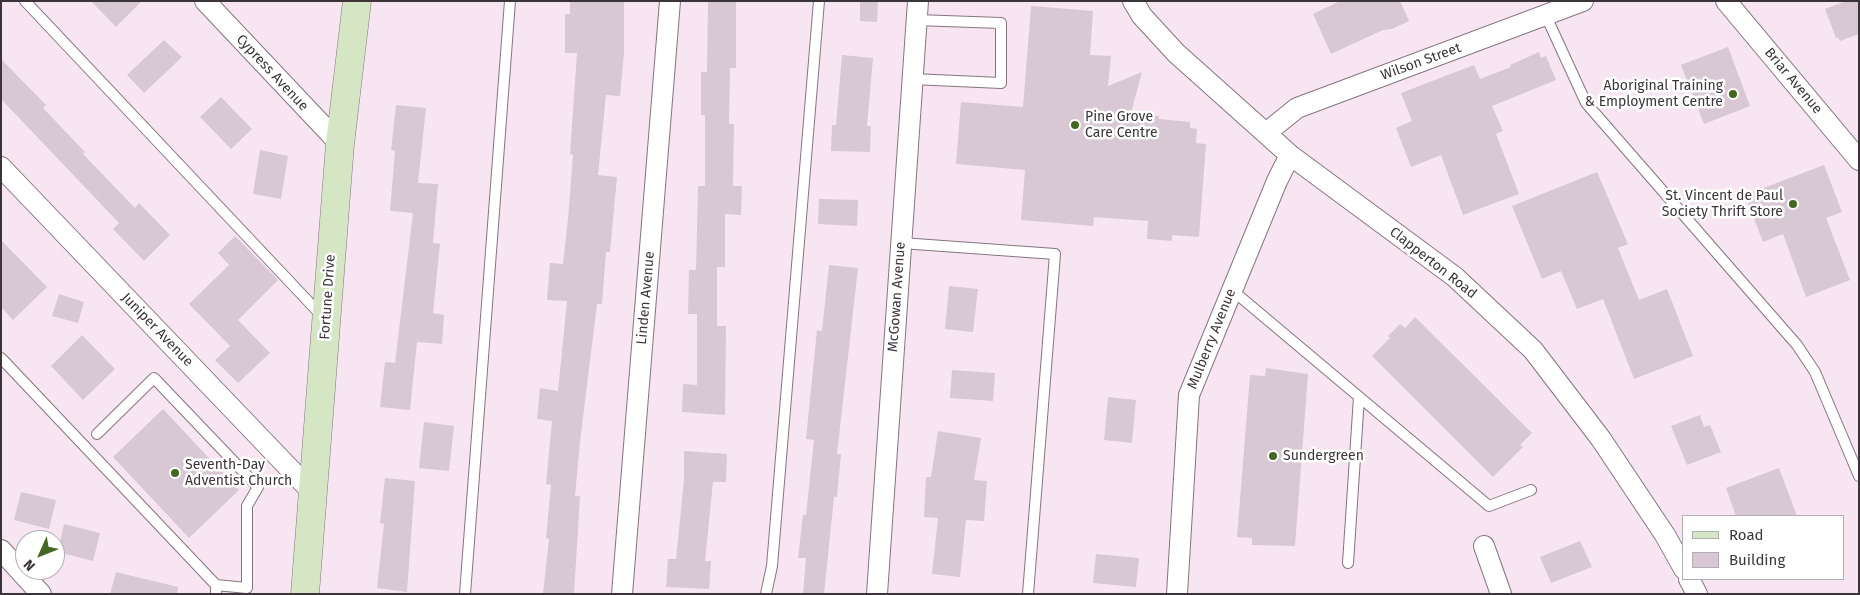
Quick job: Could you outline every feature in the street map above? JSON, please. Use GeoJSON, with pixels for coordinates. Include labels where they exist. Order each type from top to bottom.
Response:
{"type":"FeatureCollection","features":[{"type":"Feature","properties":{"kind":"main road","name":"Fortune Drive"},"geometry":{"type":"LineString","coordinates":[[305,594],[340,144],[357,1]]}},
{"type":"Feature","properties":{"kind":"street","name":"Cypress Avenue"},"geometry":{"type":"LineString","coordinates":[[205,1],[340,144]]}},
{"type":"Feature","properties":{"kind":"street","name":"Linden Avenue"},"geometry":{"type":"LineString","coordinates":[[622,594],[670,1]]}},
{"type":"Feature","properties":{"kind":"street","name":"Clapperton Road"},"geometry":{"type":"LineString","coordinates":[[1133,1],[1176,53],[1290,155],[1455,277],[1533,350],[1601,439],[1665,535],[1682,566]]}},
{"type":"Feature","properties":{"kind":"street","name":"Wilson Street"},"geometry":{"type":"LineString","coordinates":[[1266,133],[1297,108],[1583,1]]}},
{"type":"Feature","properties":{"kind":"street","name":"Briar Avenue"},"geometry":{"type":"LineString","coordinates":[[1726,1],[1859,160]]}},
{"type":"Feature","properties":{"kind":"street","name":"McGowan Avenue"},"geometry":{"type":"LineString","coordinates":[[877,594],[917,10]]}},
{"type":"Feature","properties":{"kind":"street","name":"Mulberry Avenue"},"geometry":{"type":"LineString","coordinates":[[1177,594],[1189,396],[1277,180],[1290,155]]}},
{"type":"Feature","properties":{"kind":"street","name":"Juniper Avenue"},"geometry":{"type":"LineString","coordinates":[[1,167],[313,493]]}},
{"type":"Feature","properties":{"kind":"street"},"geometry":{"type":"LineString","coordinates":[[1484,546],[1501,594]]}},
{"type":"Feature","properties":{"kind":"street"},"geometry":{"type":"LineString","coordinates":[[1,550],[41,594]]}},
{"type":"Feature","properties":{"kind":"street"},"geometry":{"type":"LineString","coordinates":[[1690,580],[1697,594]]}},
{"type":"Feature","properties":{"kind":"lane"},"geometry":{"type":"LineString","coordinates":[[25,1],[326,320]]}},
{"type":"Feature","properties":{"kind":"lane"},"geometry":{"type":"LineString","coordinates":[[465,594],[510,1]]}},
{"type":"Feature","properties":{"kind":"lane"},"geometry":{"type":"LineString","coordinates":[[766,594],[772,566],[819,1]]}},
{"type":"Feature","properties":{"kind":"lane"},"geometry":{"type":"LineString","coordinates":[[912,79],[1001,84],[1001,23],[917,10]]}},
{"type":"Feature","properties":{"kind":"lane"},"geometry":{"type":"LineString","coordinates":[[1546,16],[1586,103],[1797,345],[1815,372],[1859,476]]}},
{"type":"Feature","properties":{"kind":"lane"},"geometry":{"type":"LineString","coordinates":[[901,243],[1055,254],[1028,594]]}},
{"type":"Feature","properties":{"kind":"lane"},"geometry":{"type":"LineString","coordinates":[[1232,290],[1489,506],[1531,490]]}},
{"type":"Feature","properties":{"kind":"lane"},"geometry":{"type":"LineString","coordinates":[[1,358],[216,589],[247,588],[247,506],[258,487],[154,378],[97,434]]}},
{"type":"Feature","properties":{"kind":"lane"},"geometry":{"type":"LineString","coordinates":[[1348,562],[1358,397]]}},
{"type":"Feature","properties":{"kind":"building"},"geometry":{"type":"Polygon","coordinates":[[[91,1],[142,1],[116,27],[91,1]]]}},
{"type":"Feature","properties":{"kind":"building"},"geometry":{"type":"Polygon","coordinates":[[[570,1],[624,1],[624,53],[620,96],[606,95],[598,175],[617,177],[610,252],[606,252],[602,304],[597,304],[580,442],[575,496],[580,496],[574,594],[543,594],[549,539],[546,538],[551,485],[546,484],[552,421],[537,419],[540,388],[558,391],[567,301],[547,300],[550,263],[563,264],[573,155],[570,154],[577,53],[565,53],[565,14],[570,14],[570,1]]]}},
{"type":"Feature","properties":{"kind":"building"},"geometry":{"type":"Polygon","coordinates":[[[708,1],[736,1],[736,68],[730,68],[729,124],[734,124],[733,186],[742,186],[741,215],[725,214],[725,267],[717,267],[717,326],[726,326],[725,415],[682,412],[683,384],[697,385],[697,314],[688,314],[689,270],[696,270],[698,186],[705,186],[705,115],[701,115],[701,72],[707,72],[708,1]]]}},
{"type":"Feature","properties":{"kind":"building"},"geometry":{"type":"Polygon","coordinates":[[[860,1],[878,1],[877,22],[860,21],[860,1]]]}},
{"type":"Feature","properties":{"kind":"building"},"geometry":{"type":"Polygon","coordinates":[[[1340,1],[1400,1],[1409,21],[1392,29],[1383,30],[1331,54],[1313,14],[1340,1]]]}},
{"type":"Feature","properties":{"kind":"building"},"geometry":{"type":"Polygon","coordinates":[[[1846,1],[1859,1],[1859,34],[1840,41],[1838,37],[1836,38],[1825,9],[1846,1]]]}},
{"type":"Feature","properties":{"kind":"building","name":"Pine Grove Care Centre"},"geometry":{"type":"Polygon","coordinates":[[[1031,6],[1093,11],[1090,55],[1111,56],[1108,86],[1142,72],[1131,113],[1159,116],[1159,119],[1190,122],[1190,128],[1197,129],[1196,143],[1206,144],[1199,237],[1172,235],[1172,241],[1147,239],[1148,221],[1094,217],[1093,226],[1021,220],[1025,170],[956,164],[961,102],[1023,107],[1031,6]]]}},
{"type":"Feature","properties":{"kind":"building"},"geometry":{"type":"Polygon","coordinates":[[[164,40],[182,57],[144,93],[127,75],[164,40]]]}},
{"type":"Feature","properties":{"kind":"building"},"geometry":{"type":"Polygon","coordinates":[[[1728,47],[1750,106],[1704,124],[1681,65],[1728,47]]]}},
{"type":"Feature","properties":{"kind":"building"},"geometry":{"type":"Polygon","coordinates":[[[1539,52],[1541,58],[1546,56],[1556,80],[1492,106],[1503,131],[1496,134],[1519,194],[1463,215],[1441,155],[1411,167],[1396,128],[1412,121],[1401,93],[1474,65],[1480,79],[1511,67],[1510,65],[1539,52]]]}},
{"type":"Feature","properties":{"kind":"building"},"geometry":{"type":"Polygon","coordinates":[[[842,55],[873,58],[867,126],[871,126],[870,152],[831,151],[832,125],[836,125],[842,55]]]}},
{"type":"Feature","properties":{"kind":"building"},"geometry":{"type":"Polygon","coordinates":[[[1,59],[46,105],[43,108],[85,152],[83,154],[135,208],[139,203],[170,235],[144,261],[113,229],[119,223],[1,99],[1,59]]]}},
{"type":"Feature","properties":{"kind":"building"},"geometry":{"type":"Polygon","coordinates":[[[221,97],[252,129],[231,149],[200,117],[221,97]]]}},
{"type":"Feature","properties":{"kind":"building"},"geometry":{"type":"Polygon","coordinates":[[[396,105],[426,108],[418,183],[438,184],[433,243],[440,244],[433,313],[444,315],[442,344],[417,342],[410,410],[380,407],[385,362],[395,363],[413,213],[390,211],[395,151],[391,150],[396,105]]]}},
{"type":"Feature","properties":{"kind":"building"},"geometry":{"type":"Polygon","coordinates":[[[260,150],[288,156],[281,199],[253,194],[260,150]]]}},
{"type":"Feature","properties":{"kind":"building"},"geometry":{"type":"Polygon","coordinates":[[[1824,165],[1842,212],[1826,218],[1850,280],[1806,297],[1783,234],[1763,242],[1745,195],[1824,165]]]}},
{"type":"Feature","properties":{"kind":"building"},"geometry":{"type":"Polygon","coordinates":[[[1597,172],[1628,244],[1618,248],[1639,300],[1667,289],[1693,356],[1634,379],[1603,299],[1577,309],[1561,271],[1542,279],[1512,206],[1597,172]]]}},
{"type":"Feature","properties":{"kind":"building"},"geometry":{"type":"Polygon","coordinates":[[[819,199],[858,200],[857,226],[818,224],[819,199]]]}},
{"type":"Feature","properties":{"kind":"building"},"geometry":{"type":"Polygon","coordinates":[[[235,236],[278,280],[238,320],[270,353],[238,383],[215,360],[230,346],[189,304],[229,265],[218,253],[235,236]]]}},
{"type":"Feature","properties":{"kind":"building"},"geometry":{"type":"Polygon","coordinates":[[[1,240],[47,287],[13,320],[1,307],[1,240]]]}},
{"type":"Feature","properties":{"kind":"building"},"geometry":{"type":"Polygon","coordinates":[[[829,265],[858,268],[837,454],[841,454],[837,497],[834,497],[824,594],[803,594],[806,558],[798,558],[803,515],[806,515],[814,440],[806,439],[817,330],[822,331],[829,265]]]}},
{"type":"Feature","properties":{"kind":"building"},"geometry":{"type":"Polygon","coordinates":[[[949,286],[978,289],[973,332],[945,329],[949,286]]]}},
{"type":"Feature","properties":{"kind":"building"},"geometry":{"type":"Polygon","coordinates":[[[59,294],[84,302],[78,323],[52,316],[59,294]]]}},
{"type":"Feature","properties":{"kind":"building"},"geometry":{"type":"Polygon","coordinates":[[[1415,317],[1532,433],[1520,445],[1523,447],[1493,477],[1372,356],[1390,338],[1388,336],[1400,324],[1405,328],[1415,317]]]}},
{"type":"Feature","properties":{"kind":"building"},"geometry":{"type":"Polygon","coordinates":[[[82,335],[115,369],[83,400],[51,366],[82,335]]]}},
{"type":"Feature","properties":{"kind":"building","name":"Sundergreen"},"geometry":{"type":"Polygon","coordinates":[[[1266,368],[1308,374],[1295,546],[1252,545],[1252,538],[1237,537],[1250,375],[1265,376],[1266,368]]]}},
{"type":"Feature","properties":{"kind":"building"},"geometry":{"type":"Polygon","coordinates":[[[952,370],[995,373],[993,401],[950,398],[952,370]]]}},
{"type":"Feature","properties":{"kind":"building"},"geometry":{"type":"Polygon","coordinates":[[[1108,397],[1136,400],[1132,443],[1104,440],[1108,397]]]}},
{"type":"Feature","properties":{"kind":"building"},"geometry":{"type":"Polygon","coordinates":[[[163,409],[239,490],[189,538],[113,457],[163,409]]]}},
{"type":"Feature","properties":{"kind":"building"},"geometry":{"type":"Polygon","coordinates":[[[1700,415],[1704,427],[1710,425],[1721,452],[1687,465],[1671,426],[1700,415]]]}},
{"type":"Feature","properties":{"kind":"building"},"geometry":{"type":"Polygon","coordinates":[[[424,422],[454,426],[449,471],[419,468],[424,422]]]}},
{"type":"Feature","properties":{"kind":"building"},"geometry":{"type":"Polygon","coordinates":[[[938,431],[981,438],[974,480],[987,481],[984,521],[966,520],[960,577],[932,574],[938,518],[924,517],[926,477],[931,477],[938,431]]]}},
{"type":"Feature","properties":{"kind":"building"},"geometry":{"type":"Polygon","coordinates":[[[684,451],[727,454],[726,482],[713,482],[705,561],[711,561],[709,589],[666,587],[668,559],[676,559],[684,480],[684,451]]]}},
{"type":"Feature","properties":{"kind":"building"},"geometry":{"type":"Polygon","coordinates":[[[1779,468],[1797,515],[1736,515],[1726,488],[1779,468]]]}},
{"type":"Feature","properties":{"kind":"building"},"geometry":{"type":"Polygon","coordinates":[[[385,478],[415,481],[407,592],[377,588],[384,524],[380,523],[385,478]]]}},
{"type":"Feature","properties":{"kind":"building"},"geometry":{"type":"Polygon","coordinates":[[[21,492],[56,500],[49,529],[14,520],[21,492]]]}},
{"type":"Feature","properties":{"kind":"building"},"geometry":{"type":"Polygon","coordinates":[[[64,524],[100,533],[93,561],[65,554],[65,530],[63,530],[64,524]]]}},
{"type":"Feature","properties":{"kind":"building"},"geometry":{"type":"Polygon","coordinates":[[[1580,541],[1592,567],[1551,583],[1540,557],[1580,541]]]}},
{"type":"Feature","properties":{"kind":"building"},"geometry":{"type":"Polygon","coordinates":[[[1096,554],[1139,558],[1136,587],[1093,583],[1096,554]]]}},
{"type":"Feature","properties":{"kind":"building"},"geometry":{"type":"Polygon","coordinates":[[[116,572],[178,587],[177,594],[110,594],[116,572]]]}},
{"type":"Feature","properties":{"kind":"place","name":"Aboriginal Training & Employment Centre"},"geometry":{"type":"Point","coordinates":[1733,94]}},
{"type":"Feature","properties":{"kind":"place","name":"Pine Grove Care Centre"},"geometry":{"type":"Point","coordinates":[1075,125]}},
{"type":"Feature","properties":{"kind":"place","name":"St. Vincent de Paul Society Thrift Store"},"geometry":{"type":"Point","coordinates":[1793,204]}},
{"type":"Feature","properties":{"kind":"place","name":"Sundergreen"},"geometry":{"type":"Point","coordinates":[1273,456]}},
{"type":"Feature","properties":{"kind":"place","name":"Seventh-Day Adventist Church"},"geometry":{"type":"Point","coordinates":[175,473]}}]}
